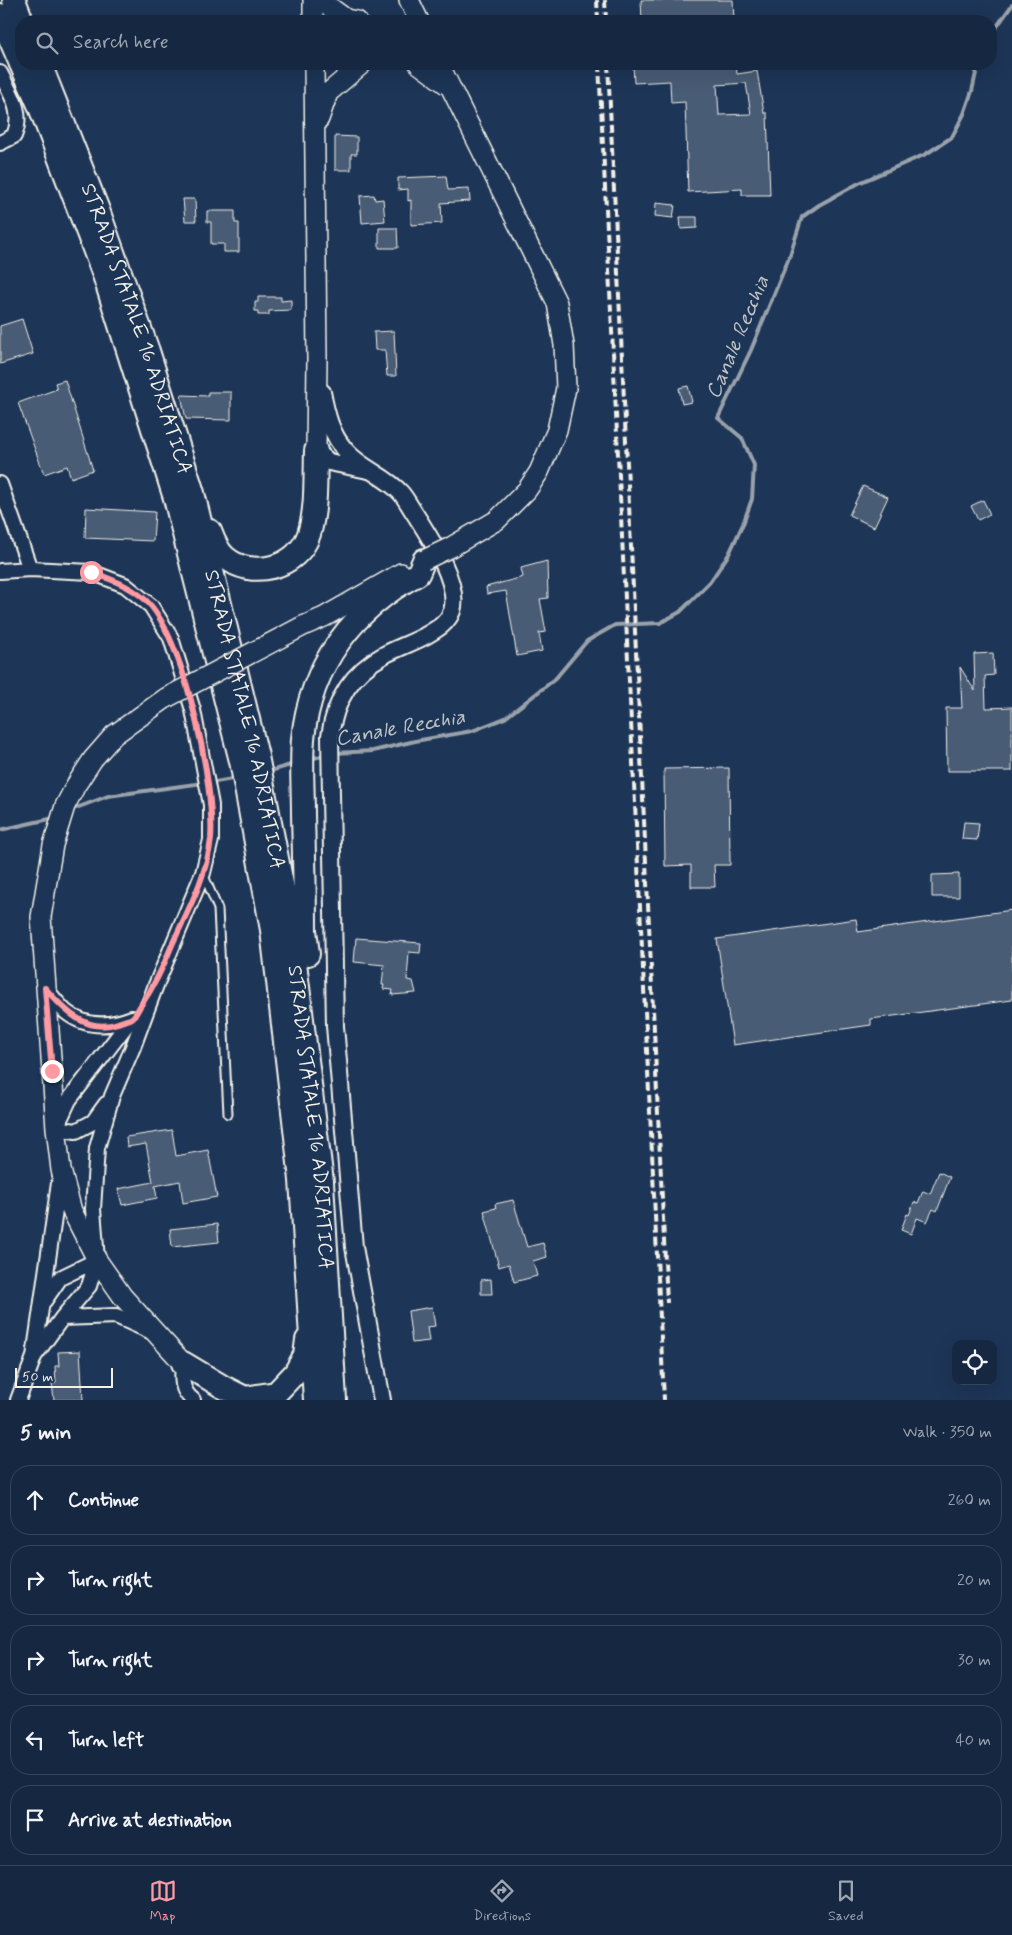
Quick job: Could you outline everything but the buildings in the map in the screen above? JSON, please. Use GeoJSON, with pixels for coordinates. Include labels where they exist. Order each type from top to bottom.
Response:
{"type":"FeatureCollection","features":[{"type":"Feature","properties":{"kind":"highway"},"geometry":{"type":"LineString","coordinates":[[14,0],[20,15]]}},
{"type":"Feature","properties":{"kind":"highway","name":"STRADA STATALE 16 ADRIATICA"},"geometry":{"type":"LineString","coordinates":[[0,15],[15,50]]}},
{"type":"Feature","properties":{"kind":"highway","name":"STRADA STATALE 16 ADRIATICA"},"geometry":{"type":"LineString","coordinates":[[24,70],[40,107],[104,275],[175,498],[249,758]]}},
{"type":"Feature","properties":{"kind":"highway","name":"STRADA STATALE 16 ADRIATICA"},"geometry":{"type":"LineString","coordinates":[[42,70],[98,210],[148,351],[193,493],[255,790],[290,930],[322,1182],[335,1400]]}},
{"type":"Feature","properties":{"kind":"highway"},"geometry":{"type":"LineString","coordinates":[[193,493],[214,541],[224,556],[244,568],[269,570],[296,556],[309,535],[315,503],[316,451]]}},
{"type":"Feature","properties":{"kind":"highway"},"geometry":{"type":"LineString","coordinates":[[322,1182],[332,1174],[333,1170],[305,930],[303,738],[311,702],[324,668],[343,635],[368,607],[397,586],[418,574],[424,560]]}},
{"type":"Feature","properties":{"kind":"highway","name":"STRADA STATALE 16 ADRIATICA"},"geometry":{"type":"LineString","coordinates":[[255,790],[301,1180],[315,1400]]}},
{"type":"Feature","properties":{"kind":"highway"},"geometry":{"type":"LineString","coordinates":[[184,1363],[223,1387],[246,1398],[276,1393],[295,1374],[305,1355],[310,1317]]}},
{"type":"Feature","properties":{"kind":"highway"},"geometry":{"type":"LineString","coordinates":[[184,1363],[219,1400]]}},
{"type":"Feature","properties":{"kind":"main road"},"geometry":{"type":"LineString","coordinates":[[313,0],[314,15]]}},
{"type":"Feature","properties":{"kind":"main road"},"geometry":{"type":"LineString","coordinates":[[320,0],[341,15]]}},
{"type":"Feature","properties":{"kind":"main road"},"geometry":{"type":"LineString","coordinates":[[409,0],[416,15]]}},
{"type":"Feature","properties":{"kind":"main road"},"geometry":{"type":"LineString","coordinates":[[314,70],[318,359],[316,451]]}},
{"type":"Feature","properties":{"kind":"main road"},"geometry":{"type":"LineString","coordinates":[[315,142],[319,116],[328,93],[355,70]]}},
{"type":"Feature","properties":{"kind":"main road"},"geometry":{"type":"LineString","coordinates":[[430,70],[452,88]]}},
{"type":"Feature","properties":{"kind":"main road"},"geometry":{"type":"LineString","coordinates":[[184,1363],[123,1297],[97,1260],[72,1210],[61,1170],[56,1128],[41,917],[53,845],[64,806],[94,759],[114,735],[166,698],[303,626],[324,617],[496,520],[527,490],[540,472],[556,430],[566,388],[564,345],[557,303],[442,70]]}},
{"type":"Feature","properties":{"kind":"street"},"geometry":{"type":"LineString","coordinates":[[0,73],[17,110],[18,125],[14,136],[0,143]]}},
{"type":"Feature","properties":{"kind":"street"},"geometry":{"type":"LineString","coordinates":[[318,359],[325,411],[337,439],[346,452],[400,492],[434,544],[453,593],[452,610],[443,626],[383,655],[358,674],[342,694],[332,717],[330,736],[335,1026],[354,1246],[382,1400]]}},
{"type":"Feature","properties":{"kind":"street"},"geometry":{"type":"LineString","coordinates":[[316,451],[330,447],[346,452]]}},
{"type":"Feature","properties":{"kind":"street"},"geometry":{"type":"LineString","coordinates":[[316,451],[329,462],[371,471]]}},
{"type":"Feature","properties":{"kind":"street"},"geometry":{"type":"LineString","coordinates":[[0,484],[30,569]]}},
{"type":"Feature","properties":{"kind":"street"},"geometry":{"type":"LineString","coordinates":[[0,571],[30,569],[91,572],[125,585],[152,606],[171,638],[193,710],[211,804],[210,840],[203,873],[112,1096],[97,1148],[92,1209],[97,1260],[89,1286],[62,1318],[34,1357]]}},
{"type":"Feature","properties":{"kind":"street"},"geometry":{"type":"LineString","coordinates":[[112,1096],[93,1122],[76,1131],[56,1128],[70,1100],[156,985]]}},
{"type":"Feature","properties":{"kind":"street"},"geometry":{"type":"LineString","coordinates":[[45,988],[66,1012],[89,1024],[112,1025],[132,1018]]}},
{"type":"Feature","properties":{"kind":"street"},"geometry":{"type":"LineString","coordinates":[[18,1400],[34,1357],[61,1170]]}},
{"type":"Feature","properties":{"kind":"street"},"geometry":{"type":"LineString","coordinates":[[42,1304],[60,1278],[97,1260]]}},
{"type":"Feature","properties":{"kind":"street"},"geometry":{"type":"LineString","coordinates":[[62,1318],[116,1316],[158,1334]]}},
{"type":"Feature","properties":{"kind":"street"},"geometry":{"type":"LineString","coordinates":[[184,1363],[182,1384],[188,1396],[193,1400]]}},
{"type":"Feature","properties":{"kind":"lane"},"geometry":{"type":"LineString","coordinates":[[203,873],[218,909],[228,1114]]}},
{"type":"Feature","properties":{"kind":"waterway","name":"Canale Recchia"},"geometry":{"type":"LineString","coordinates":[[997,26],[1012,5]]}},
{"type":"Feature","properties":{"kind":"waterway","name":"Canale Recchia"},"geometry":{"type":"LineString","coordinates":[[334,753],[373,751],[472,731],[505,718],[555,679],[587,641],[615,625],[660,623],[680,612],[710,582],[729,554],[743,524],[752,499],[754,465],[742,438],[718,418],[751,350],[790,255],[802,217],[819,205],[859,183],[926,154],[952,137],[964,114],[977,70]]}},
{"type":"Feature","properties":{"kind":"waterway","name":"Canale Recchia"},"geometry":{"type":"LineString","coordinates":[[310,759],[325,755]]}},
{"type":"Feature","properties":{"kind":"waterway","name":"Canale Recchia"},"geometry":{"type":"LineString","coordinates":[[267,772],[294,764]]}},
{"type":"Feature","properties":{"kind":"waterway","name":"Canale Recchia"},"geometry":{"type":"LineString","coordinates":[[210,783],[238,778]]}},
{"type":"Feature","properties":{"kind":"waterway","name":"Canale Recchia"},"geometry":{"type":"LineString","coordinates":[[71,810],[108,796],[203,783]]}},
{"type":"Feature","properties":{"kind":"waterway","name":"Canale Recchia"},"geometry":{"type":"LineString","coordinates":[[0,830],[54,818]]}},
{"type":"Feature","properties":{"kind":"railway"},"geometry":{"type":"LineString","coordinates":[[597,0],[598,15]]}},
{"type":"Feature","properties":{"kind":"railway"},"geometry":{"type":"LineString","coordinates":[[605,0],[606,15]]}},
{"type":"Feature","properties":{"kind":"railway"},"geometry":{"type":"LineString","coordinates":[[599,70],[664,1400]]}},
{"type":"Feature","properties":{"kind":"railway"},"geometry":{"type":"LineString","coordinates":[[608,70],[667,1303]]}},
{"type":"Feature","properties":{"kind":"route"},"geometry":{"type":"LineString","coordinates":[[52,1071],[45,988],[66,1012],[89,1024],[112,1025],[132,1018],[156,985],[203,873],[210,840],[211,804],[203,758],[193,710],[171,638],[152,606],[125,585],[91,572]]}}]}
